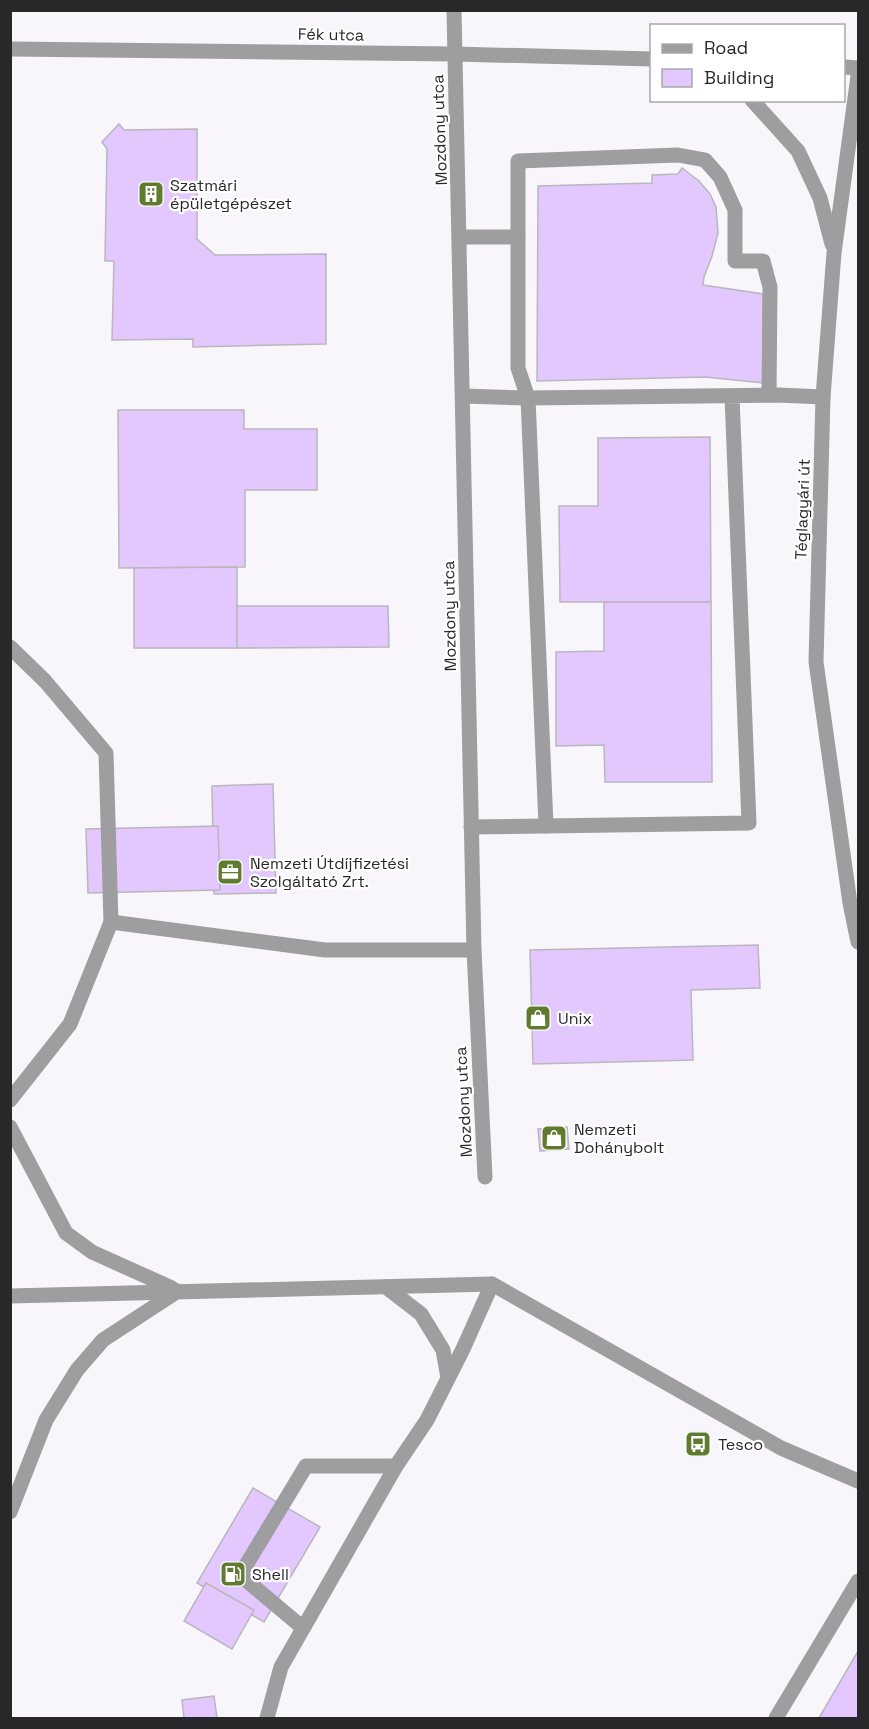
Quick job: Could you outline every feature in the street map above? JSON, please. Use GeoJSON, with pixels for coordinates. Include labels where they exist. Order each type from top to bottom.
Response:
{"type":"FeatureCollection","features":[{"type":"Feature","properties":{"kind":"street","name":"Mozdony utca"},"geometry":{"type":"LineString","coordinates":[[453,10],[460,237],[474,950],[485,1177]]}},
{"type":"Feature","properties":{"kind":"street","name":"Fék utca"},"geometry":{"type":"LineString","coordinates":[[10,49],[454,54],[650,59]]}},
{"type":"Feature","properties":{"kind":"street","name":"Téglagyári út"},"geometry":{"type":"LineString","coordinates":[[858,76],[834,253],[823,397],[816,662],[858,942]]}},
{"type":"Feature","properties":{"kind":"street"},"geometry":{"type":"LineString","coordinates":[[754,102],[798,151],[820,198],[834,253]]}},
{"type":"Feature","properties":{"kind":"street"},"geometry":{"type":"LineString","coordinates":[[546,826],[528,398],[518,368],[518,161],[678,155],[705,160],[720,177],[735,210],[735,261],[763,261],[770,288],[769,395]]}},
{"type":"Feature","properties":{"kind":"street"},"geometry":{"type":"LineString","coordinates":[[460,237],[518,237]]}},
{"type":"Feature","properties":{"kind":"street"},"geometry":{"type":"LineString","coordinates":[[463,396],[528,398],[769,395],[823,397]]}},
{"type":"Feature","properties":{"kind":"street"},"geometry":{"type":"LineString","coordinates":[[471,827],[750,823],[732,396]]}},
{"type":"Feature","properties":{"kind":"street"},"geometry":{"type":"LineString","coordinates":[[10,647],[45,681],[106,753],[111,922],[70,1024],[10,1100]]}},
{"type":"Feature","properties":{"kind":"street"},"geometry":{"type":"LineString","coordinates":[[111,922],[325,950],[474,950]]}},
{"type":"Feature","properties":{"kind":"street"},"geometry":{"type":"LineString","coordinates":[[10,1127],[66,1233],[92,1252],[178,1291]]}},
{"type":"Feature","properties":{"kind":"street"},"geometry":{"type":"LineString","coordinates":[[10,1296],[492,1284],[781,1448],[858,1481]]}},
{"type":"Feature","properties":{"kind":"street"},"geometry":{"type":"LineString","coordinates":[[267,1719],[281,1667],[396,1467],[427,1420],[492,1284]]}},
{"type":"Feature","properties":{"kind":"street"},"geometry":{"type":"LineString","coordinates":[[386,1287],[421,1314],[443,1350],[448,1378]]}},
{"type":"Feature","properties":{"kind":"street"},"geometry":{"type":"LineString","coordinates":[[10,1512],[46,1420],[77,1370],[104,1341],[178,1291]]}},
{"type":"Feature","properties":{"kind":"street"},"geometry":{"type":"LineString","coordinates":[[303,1628],[240,1575],[306,1466],[396,1467]]}},
{"type":"Feature","properties":{"kind":"street"},"geometry":{"type":"LineString","coordinates":[[776,1719],[858,1581]]}},
{"type":"Feature","properties":{"kind":"building","name":"Szatmári épületgépészet"},"geometry":{"type":"Polygon","coordinates":[[[119,124],[124,130],[197,129],[197,239],[215,255],[326,254],[326,344],[193,347],[193,339],[112,340],[114,261],[105,261],[107,149],[102,142],[119,124]]]}},
{"type":"Feature","properties":{"kind":"building"},"geometry":{"type":"Polygon","coordinates":[[[682,168],[699,181],[710,194],[716,207],[718,233],[703,285],[763,294],[764,383],[705,377],[537,381],[538,186],[652,183],[652,175],[678,174],[682,168]]]}},
{"type":"Feature","properties":{"kind":"building"},"geometry":{"type":"Polygon","coordinates":[[[118,410],[244,410],[244,429],[317,429],[317,490],[245,490],[245,567],[119,568],[118,410]]]}},
{"type":"Feature","properties":{"kind":"building"},"geometry":{"type":"Polygon","coordinates":[[[710,437],[711,602],[560,602],[559,506],[598,506],[598,438],[710,437]]]}},
{"type":"Feature","properties":{"kind":"building"},"geometry":{"type":"Polygon","coordinates":[[[237,567],[237,648],[134,648],[134,568],[237,567]]]}},
{"type":"Feature","properties":{"kind":"building"},"geometry":{"type":"Polygon","coordinates":[[[604,602],[711,602],[712,782],[605,782],[604,745],[556,746],[556,652],[604,651],[604,602]]]}},
{"type":"Feature","properties":{"kind":"building"},"geometry":{"type":"Polygon","coordinates":[[[237,606],[388,606],[389,647],[237,648],[237,606]]]}},
{"type":"Feature","properties":{"kind":"building"},"geometry":{"type":"Polygon","coordinates":[[[273,784],[276,893],[214,894],[212,786],[273,784]]]}},
{"type":"Feature","properties":{"kind":"building"},"geometry":{"type":"Polygon","coordinates":[[[218,826],[220,890],[88,893],[86,829],[218,826]]]}},
{"type":"Feature","properties":{"kind":"building"},"geometry":{"type":"Polygon","coordinates":[[[758,945],[760,988],[691,990],[693,1060],[533,1064],[530,950],[758,945]]]}},
{"type":"Feature","properties":{"kind":"building"},"geometry":{"type":"Polygon","coordinates":[[[567,1127],[569,1149],[540,1151],[538,1129],[567,1127]]]}},
{"type":"Feature","properties":{"kind":"building"},"geometry":{"type":"Polygon","coordinates":[[[253,1488],[320,1527],[264,1622],[197,1583],[253,1488]]]}},
{"type":"Feature","properties":{"kind":"building"},"geometry":{"type":"Polygon","coordinates":[[[206,1583],[254,1610],[232,1649],[184,1621],[206,1583]]]}},
{"type":"Feature","properties":{"kind":"building"},"geometry":{"type":"Polygon","coordinates":[[[858,1651],[858,1718],[819,1718],[858,1651]]]}},
{"type":"Feature","properties":{"kind":"building"},"geometry":{"type":"Polygon","coordinates":[[[214,1696],[217,1718],[184,1718],[182,1700],[214,1696]]]}},
{"type":"Feature","properties":{"kind":"place","name":"Szatmári épületgépészet"},"geometry":{"type":"Point","coordinates":[151,194]}},
{"type":"Feature","properties":{"kind":"place","name":"Nemzeti Útdíjfizetési Szolgáltató Zrt."},"geometry":{"type":"Point","coordinates":[230,872]}},
{"type":"Feature","properties":{"kind":"place","name":"Unix"},"geometry":{"type":"Point","coordinates":[538,1018]}},
{"type":"Feature","properties":{"kind":"place","name":"Nemzeti Dohánybolt"},"geometry":{"type":"Point","coordinates":[554,1138]}},
{"type":"Feature","properties":{"kind":"place","name":"Tesco"},"geometry":{"type":"Point","coordinates":[698,1444]}},
{"type":"Feature","properties":{"kind":"place","name":"Shell"},"geometry":{"type":"Point","coordinates":[233,1574]}}]}
